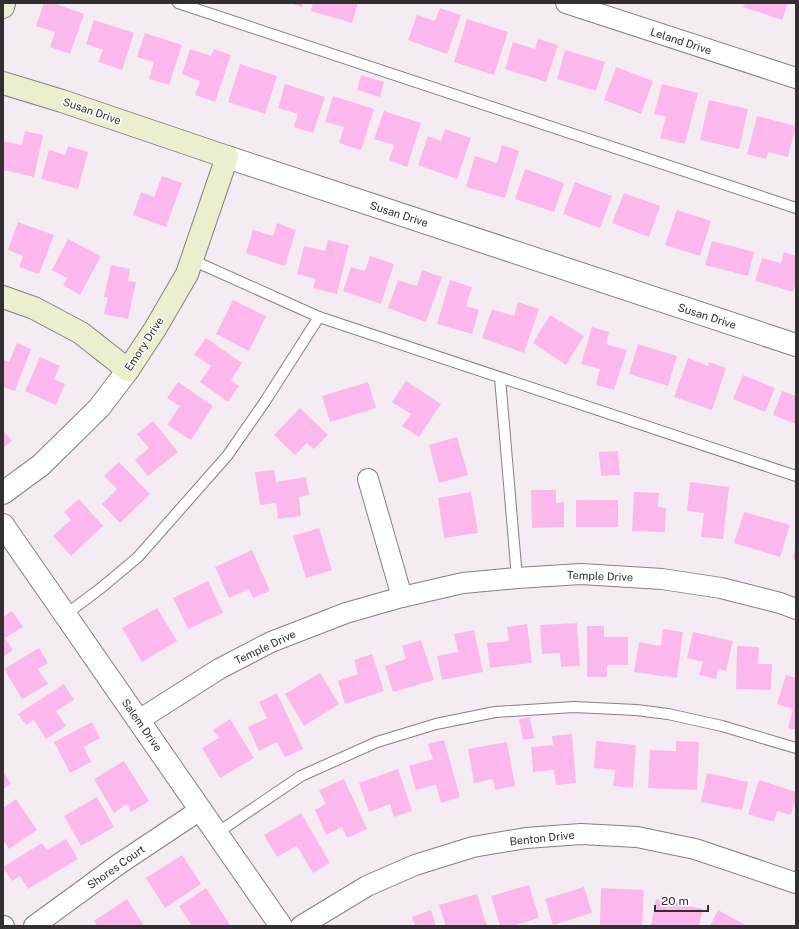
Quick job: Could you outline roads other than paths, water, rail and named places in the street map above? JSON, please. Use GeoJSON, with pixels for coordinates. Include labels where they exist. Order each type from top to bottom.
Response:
{"type":"FeatureCollection","features":[{"type":"Feature","properties":{"kind":"main road"},"geometry":{"type":"LineString","coordinates":[[3,7],[4,3]]}},
{"type":"Feature","properties":{"kind":"main road","name":"Susan Drive"},"geometry":{"type":"LineString","coordinates":[[3,83],[62,101],[227,157]]}},
{"type":"Feature","properties":{"kind":"main road","name":"Emory Drive"},"geometry":{"type":"LineString","coordinates":[[128,370],[155,329],[187,274],[227,157]]}},
{"type":"Feature","properties":{"kind":"main road"},"geometry":{"type":"LineString","coordinates":[[3,298],[34,308],[81,333],[128,370]]}},
{"type":"Feature","properties":{"kind":"street","name":"Leland Drive"},"geometry":{"type":"LineString","coordinates":[[566,3],[796,78]]}},
{"type":"Feature","properties":{"kind":"street","name":"Susan Drive"},"geometry":{"type":"LineString","coordinates":[[227,157],[796,345]]}},
{"type":"Feature","properties":{"kind":"street","name":"Emory Drive"},"geometry":{"type":"LineString","coordinates":[[3,493],[41,465],[99,408],[128,370]]}},
{"type":"Feature","properties":{"kind":"street"},"geometry":{"type":"LineString","coordinates":[[368,479],[402,597]]}},
{"type":"Feature","properties":{"kind":"street","name":"Salem Drive"},"geometry":{"type":"LineString","coordinates":[[3,525],[281,926]]}},
{"type":"Feature","properties":{"kind":"street","name":"Temple Drive"},"geometry":{"type":"LineString","coordinates":[[139,720],[219,669],[272,642],[346,612],[463,583],[581,574],[662,579],[721,588],[780,603],[796,609]]}},
{"type":"Feature","properties":{"kind":"street","name":"Shores Court"},"geometry":{"type":"LineString","coordinates":[[34,926],[119,864],[200,810]]}},
{"type":"Feature","properties":{"kind":"street","name":"Benton Drive"},"geometry":{"type":"LineString","coordinates":[[301,926],[367,886],[415,865],[473,847],[526,838],[581,834],[637,837],[695,849],[796,883]]}},
{"type":"Feature","properties":{"kind":"lane"},"geometry":{"type":"LineString","coordinates":[[178,3],[796,208]]}},
{"type":"Feature","properties":{"kind":"lane"},"geometry":{"type":"LineString","coordinates":[[192,260],[319,317],[796,476]]}},
{"type":"Feature","properties":{"kind":"lane"},"geometry":{"type":"LineString","coordinates":[[65,615],[101,588],[138,556],[227,456],[264,403],[319,317]]}},
{"type":"Feature","properties":{"kind":"lane"},"geometry":{"type":"LineString","coordinates":[[500,378],[517,578]]}},
{"type":"Feature","properties":{"kind":"lane"},"geometry":{"type":"LineString","coordinates":[[217,833],[301,776],[377,742],[436,724],[495,712],[574,707],[636,710],[668,714],[722,726],[796,748]]}}]}
